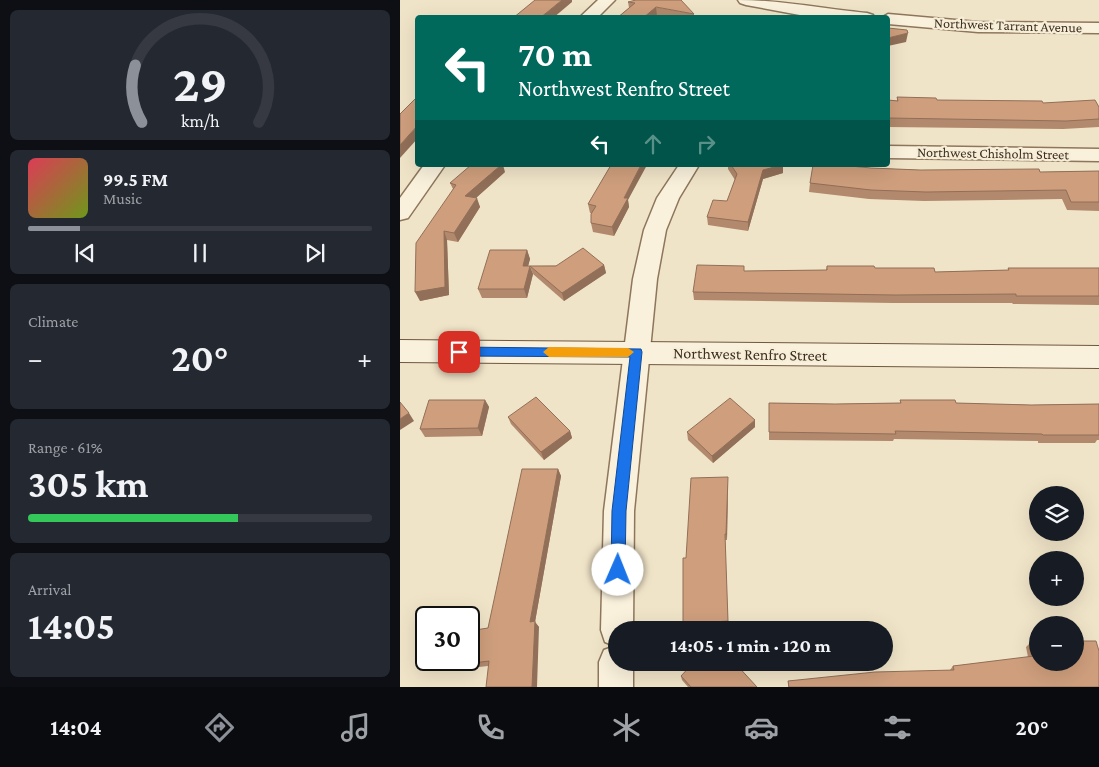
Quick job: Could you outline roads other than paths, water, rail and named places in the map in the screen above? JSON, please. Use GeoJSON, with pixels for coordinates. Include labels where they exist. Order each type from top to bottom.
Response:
{"type":"FeatureCollection","features":[{"type":"Feature","properties":{"kind":"main road","name":"Northwest Renfro Street"},"geometry":{"type":"LineString","coordinates":[[400,351],[1099,357]]}},
{"type":"Feature","properties":{"kind":"street"},"geometry":{"type":"LineString","coordinates":[[590,15],[607,0]]}},
{"type":"Feature","properties":{"kind":"street"},"geometry":{"type":"LineString","coordinates":[[746,0],[846,15]]}},
{"type":"Feature","properties":{"kind":"street","name":"Northwest Tarrant Avenue"},"geometry":{"type":"LineString","coordinates":[[890,19],[978,27],[1099,28]]}},
{"type":"Feature","properties":{"kind":"street","name":"Northwest Chisholm Street"},"geometry":{"type":"LineString","coordinates":[[890,152],[1099,155]]}},
{"type":"Feature","properties":{"kind":"street"},"geometry":{"type":"LineString","coordinates":[[400,213],[434,167]]}},
{"type":"Feature","properties":{"kind":"street"},"geometry":{"type":"LineString","coordinates":[[617,621],[619,511],[645,279],[655,230],[668,198],[687,167]]}},
{"type":"Feature","properties":{"kind":"street"},"geometry":{"type":"LineString","coordinates":[[616,671],[616,687]]}}]}
